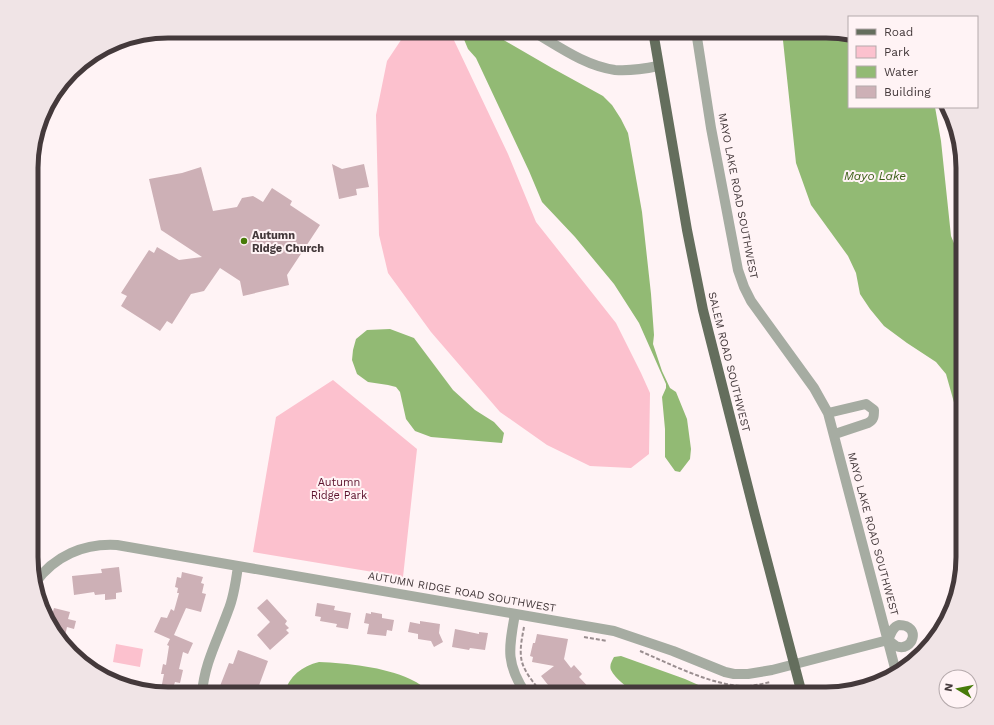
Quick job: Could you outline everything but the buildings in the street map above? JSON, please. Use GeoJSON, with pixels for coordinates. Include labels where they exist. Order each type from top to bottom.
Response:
{"type":"FeatureCollection","features":[{"type":"Feature","properties":{"kind":"main road","name":"SALEM ROAD SOUTHWEST"},"geometry":{"type":"LineString","coordinates":[[654,38],[687,230],[703,310],[800,687]]}},
{"type":"Feature","properties":{"kind":"street"},"geometry":{"type":"LineString","coordinates":[[544,38],[573,55],[601,67],[616,70],[634,70],[658,66]]}},
{"type":"Feature","properties":{"kind":"street","name":"MAYO LAKE ROAD SOUTHWEST"},"geometry":{"type":"LineString","coordinates":[[697,38],[738,270],[751,301],[814,388],[828,413],[835,434],[895,667]]}},
{"type":"Feature","properties":{"kind":"street"},"geometry":{"type":"LineString","coordinates":[[828,413],[866,404],[874,410],[872,421],[868,424],[835,434]]}},
{"type":"Feature","properties":{"kind":"street","name":"AUTUMN RIDGE ROAD SOUTHWEST"},"geometry":{"type":"LineString","coordinates":[[39,577],[65,555],[86,547],[96,545],[117,545],[134,547],[622,634],[734,674],[748,674],[794,664],[888,640]]}},
{"type":"Feature","properties":{"kind":"street"},"geometry":{"type":"LineString","coordinates":[[203,687],[209,659],[231,602],[238,566]]}},
{"type":"Feature","properties":{"kind":"street"},"geometry":{"type":"LineString","coordinates":[[515,614],[509,644],[509,653],[513,671],[522,687]]}},
{"type":"Feature","properties":{"kind":"path"},"geometry":{"type":"LineString","coordinates":[[524,627],[521,652],[522,662],[537,687]]}},
{"type":"Feature","properties":{"kind":"path"},"geometry":{"type":"LineString","coordinates":[[584,637],[610,641]]}},
{"type":"Feature","properties":{"kind":"path"},"geometry":{"type":"LineString","coordinates":[[636,649],[689,672],[731,685],[746,686],[770,682]]}},
{"type":"Feature","properties":{"kind":"green space"},"geometry":{"type":"Polygon","coordinates":[[[402,38],[453,38],[508,154],[536,222],[616,323],[650,393],[649,454],[631,468],[590,466],[547,445],[500,412],[431,332],[388,273],[379,235],[376,115],[387,61],[402,38]]]}},
{"type":"Feature","properties":{"kind":"green space","name":"Autumn Ridge Park"},"geometry":{"type":"Polygon","coordinates":[[[333,380],[417,449],[403,577],[253,552],[276,417],[333,380]]]}},
{"type":"Feature","properties":{"kind":"green space"},"geometry":{"type":"Polygon","coordinates":[[[116,644],[143,649],[140,667],[113,662],[116,644]]]}},
{"type":"Feature","properties":{"kind":"water"},"geometry":{"type":"Polygon","coordinates":[[[463,38],[502,39],[603,96],[612,105],[621,119],[628,133],[642,212],[651,294],[654,335],[653,344],[662,371],[670,388],[676,392],[687,419],[691,449],[690,459],[680,472],[675,471],[665,457],[665,429],[662,397],[666,384],[639,323],[614,284],[575,237],[542,202],[476,58],[468,49],[463,38]]]}},
{"type":"Feature","properties":{"kind":"water","name":"Mayo Lake"},"geometry":{"type":"Polygon","coordinates":[[[783,38],[835,38],[848,40],[848,108],[935,108],[941,141],[951,236],[956,248],[956,408],[946,374],[936,362],[884,326],[860,294],[856,273],[848,256],[811,205],[796,163],[783,38]]]}},
{"type":"Feature","properties":{"kind":"water"},"geometry":{"type":"Polygon","coordinates":[[[390,329],[414,338],[453,390],[475,410],[494,422],[504,433],[502,443],[431,437],[415,431],[406,419],[400,392],[396,387],[368,382],[357,374],[352,360],[356,339],[367,330],[390,329]]]}},
{"type":"Feature","properties":{"kind":"water"},"geometry":{"type":"Polygon","coordinates":[[[621,656],[703,687],[627,687],[619,680],[610,668],[614,657],[621,656]]]}},
{"type":"Feature","properties":{"kind":"water"},"geometry":{"type":"Polygon","coordinates":[[[319,662],[341,663],[389,671],[424,687],[286,687],[297,673],[319,662]]]}},
{"type":"Feature","properties":{"kind":"waterway"},"geometry":{"type":"LineString","coordinates":[[57,101],[69,84]]}},
{"type":"Feature","properties":{"kind":"place","name":"Autumn Ridge Church"},"geometry":{"type":"Point","coordinates":[244,241]}}]}
